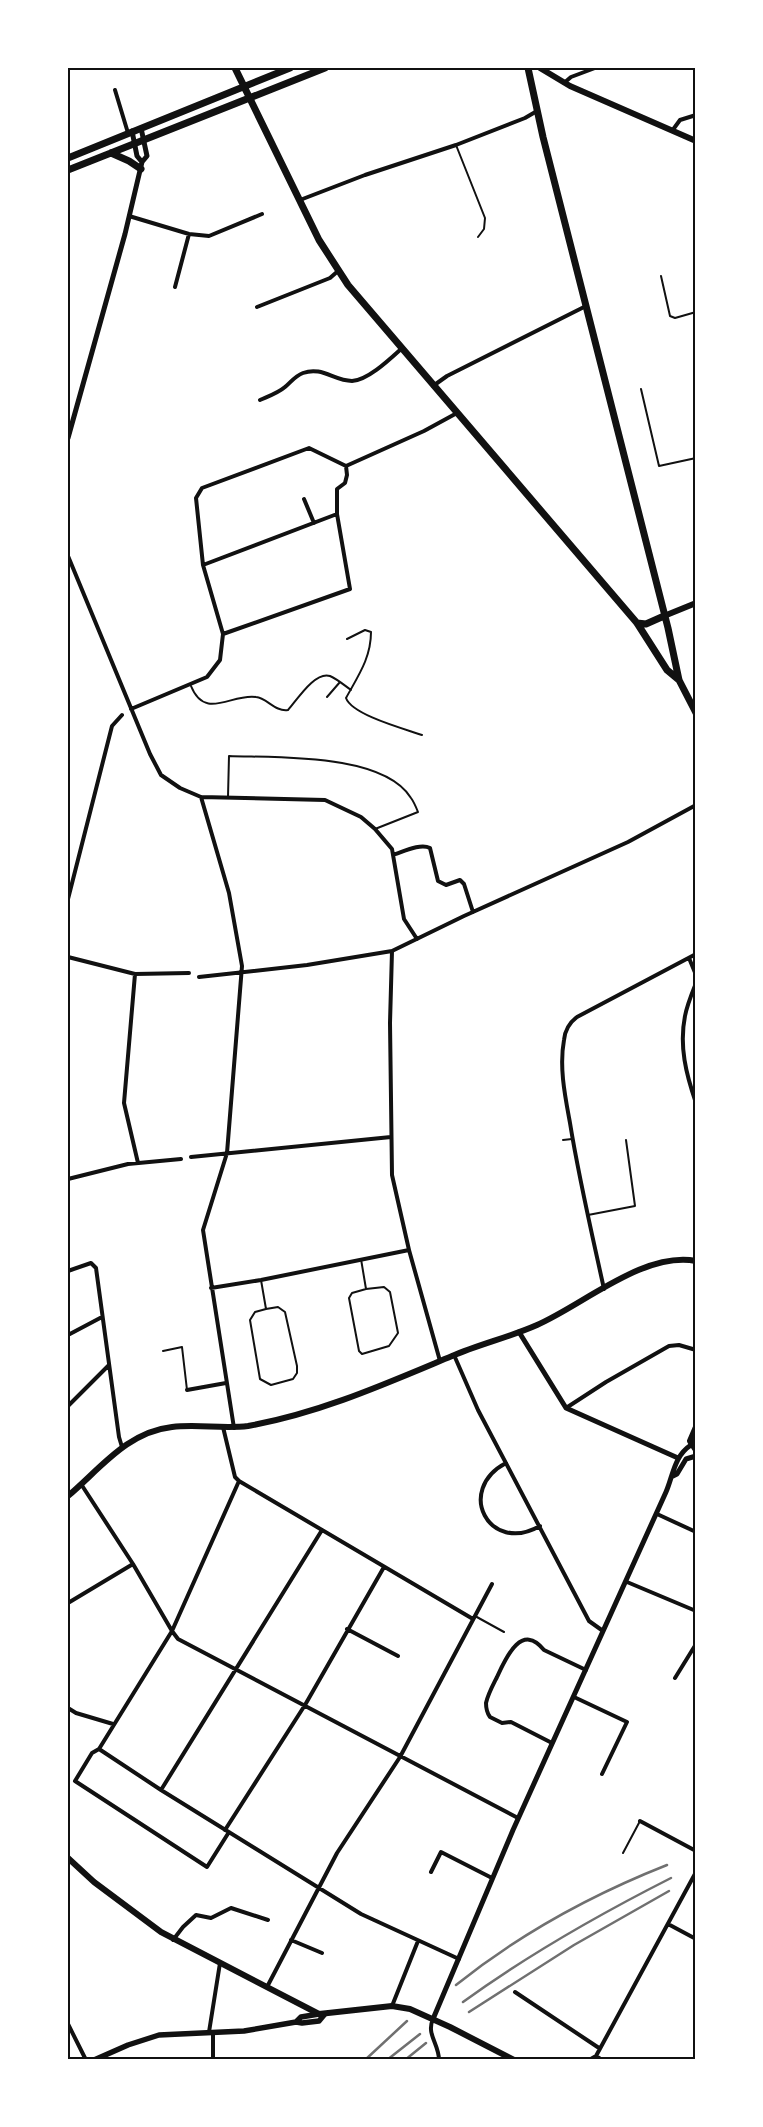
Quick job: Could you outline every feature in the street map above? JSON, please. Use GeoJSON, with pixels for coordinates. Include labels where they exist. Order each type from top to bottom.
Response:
{"type":"FeatureCollection","features":[{"type":"Feature","properties":{"kind":"highway"},"geometry":{"type":"LineString","coordinates":[[235,68],[319,240],[338,271],[401,349],[637,623],[667,670],[679,680]]}},
{"type":"Feature","properties":{"kind":"highway"},"geometry":{"type":"LineString","coordinates":[[68,158],[242,85],[290,68]]}},
{"type":"Feature","properties":{"kind":"highway"},"geometry":{"type":"LineString","coordinates":[[68,170],[325,68]]}},
{"type":"Feature","properties":{"kind":"highway"},"geometry":{"type":"LineString","coordinates":[[528,68],[537,111],[679,680],[696,713]]}},
{"type":"Feature","properties":{"kind":"highway"},"geometry":{"type":"LineString","coordinates":[[111,153],[142,165]]}},
{"type":"Feature","properties":{"kind":"highway"},"geometry":{"type":"LineString","coordinates":[[637,623],[646,624],[664,616]]}},
{"type":"Feature","properties":{"kind":"main road"},"geometry":{"type":"LineString","coordinates":[[540,68],[564,83],[696,141]]}},
{"type":"Feature","properties":{"kind":"main road"},"geometry":{"type":"LineString","coordinates":[[664,616],[696,603]]}},
{"type":"Feature","properties":{"kind":"main road"},"geometry":{"type":"LineString","coordinates":[[69,1492],[122,1448],[144,1434],[157,1429],[197,1426],[234,1428],[268,1422],[338,1402],[388,1384],[454,1355],[543,1322],[628,1275],[654,1264],[674,1259],[696,1261]]}},
{"type":"Feature","properties":{"kind":"main road"},"geometry":{"type":"LineString","coordinates":[[693,1447],[691,1438],[696,1427]]}},
{"type":"Feature","properties":{"kind":"main road"},"geometry":{"type":"LineString","coordinates":[[68,1858],[94,1882],[173,1940],[321,2014],[392,2006],[414,2010],[470,2036],[514,2060]]}},
{"type":"Feature","properties":{"kind":"main road"},"geometry":{"type":"LineString","coordinates":[[94,2060],[120,2048],[155,2036],[261,2029],[296,2022],[302,2023],[319,2020],[321,2014]]}},
{"type":"Feature","properties":{"kind":"street"},"geometry":{"type":"LineString","coordinates":[[564,83],[567,79],[595,68]]}},
{"type":"Feature","properties":{"kind":"street"},"geometry":{"type":"LineString","coordinates":[[115,90],[135,142],[137,156],[142,165]]}},
{"type":"Feature","properties":{"kind":"street"},"geometry":{"type":"LineString","coordinates":[[300,200],[365,175],[456,145],[525,118],[537,111]]}},
{"type":"Feature","properties":{"kind":"street"},"geometry":{"type":"LineString","coordinates":[[672,131],[680,120],[696,115]]}},
{"type":"Feature","properties":{"kind":"street"},"geometry":{"type":"LineString","coordinates":[[68,438],[142,165],[147,156],[142,128]]}},
{"type":"Feature","properties":{"kind":"street"},"geometry":{"type":"LineString","coordinates":[[129,216],[189,234],[209,236],[262,214]]}},
{"type":"Feature","properties":{"kind":"street"},"geometry":{"type":"LineString","coordinates":[[175,287],[189,234]]}},
{"type":"Feature","properties":{"kind":"street"},"geometry":{"type":"LineString","coordinates":[[257,307],[330,278],[338,271]]}},
{"type":"Feature","properties":{"kind":"street"},"geometry":{"type":"LineString","coordinates":[[433,386],[454,373],[587,306]]}},
{"type":"Feature","properties":{"kind":"street"},"geometry":{"type":"LineString","coordinates":[[260,400],[274,394],[303,373],[318,370],[353,381],[384,364],[401,349]]}},
{"type":"Feature","properties":{"kind":"street"},"geometry":{"type":"LineString","coordinates":[[346,466],[424,431],[456,413]]}},
{"type":"Feature","properties":{"kind":"street"},"geometry":{"type":"LineString","coordinates":[[131,709],[207,677],[220,660],[223,634],[203,565],[196,498],[202,488],[309,448],[346,466]]}},
{"type":"Feature","properties":{"kind":"street"},"geometry":{"type":"LineString","coordinates":[[223,634],[350,589],[338,514],[337,488],[345,484],[346,466]]}},
{"type":"Feature","properties":{"kind":"street"},"geometry":{"type":"LineString","coordinates":[[304,499],[314,523]]}},
{"type":"Feature","properties":{"kind":"street"},"geometry":{"type":"LineString","coordinates":[[203,565],[338,514]]}},
{"type":"Feature","properties":{"kind":"street"},"geometry":{"type":"LineString","coordinates":[[68,556],[150,754],[162,774],[180,788],[201,797],[326,800],[361,817],[375,829],[392,849],[404,919],[417,939]]}},
{"type":"Feature","properties":{"kind":"street"},"geometry":{"type":"LineString","coordinates":[[68,899],[112,726],[122,715]]}},
{"type":"Feature","properties":{"kind":"street"},"geometry":{"type":"LineString","coordinates":[[201,797],[229,893],[242,972],[227,1153],[203,1230],[234,1428]]}},
{"type":"Feature","properties":{"kind":"street"},"geometry":{"type":"LineString","coordinates":[[199,976],[364,957],[392,952],[473,912],[628,842],[696,804]]}},
{"type":"Feature","properties":{"kind":"street"},"geometry":{"type":"LineString","coordinates":[[393,855],[426,846],[430,848],[438,880],[446,885],[460,880],[464,884],[473,912]]}},
{"type":"Feature","properties":{"kind":"street"},"geometry":{"type":"LineString","coordinates":[[392,952],[390,1023],[390,1137],[392,1174],[409,1250],[440,1361]]}},
{"type":"Feature","properties":{"kind":"street"},"geometry":{"type":"LineString","coordinates":[[604,1289],[572,1139],[562,1058],[564,1039],[568,1025],[577,1017],[696,954]]}},
{"type":"Feature","properties":{"kind":"street"},"geometry":{"type":"LineString","coordinates":[[68,957],[135,974],[189,973]]}},
{"type":"Feature","properties":{"kind":"street"},"geometry":{"type":"LineString","coordinates":[[689,958],[696,975]]}},
{"type":"Feature","properties":{"kind":"street"},"geometry":{"type":"LineString","coordinates":[[135,974],[124,1103],[138,1163]]}},
{"type":"Feature","properties":{"kind":"street"},"geometry":{"type":"LineString","coordinates":[[696,983],[685,1015],[682,1036],[685,1071],[696,1103]]}},
{"type":"Feature","properties":{"kind":"street"},"geometry":{"type":"LineString","coordinates":[[191,1157],[390,1137]]}},
{"type":"Feature","properties":{"kind":"street"},"geometry":{"type":"LineString","coordinates":[[68,1179],[138,1163],[181,1158]]}},
{"type":"Feature","properties":{"kind":"street"},"geometry":{"type":"LineString","coordinates":[[211,1288],[262,1280],[409,1250]]}},
{"type":"Feature","properties":{"kind":"street"},"geometry":{"type":"LineString","coordinates":[[68,1272],[87,1264],[94,1264],[122,1448]]}},
{"type":"Feature","properties":{"kind":"street"},"geometry":{"type":"LineString","coordinates":[[68,1335],[102,1317]]}},
{"type":"Feature","properties":{"kind":"street"},"geometry":{"type":"LineString","coordinates":[[519,1332],[566,1408],[678,1458]]}},
{"type":"Feature","properties":{"kind":"street"},"geometry":{"type":"LineString","coordinates":[[566,1408],[606,1382],[669,1346],[696,1350]]}},
{"type":"Feature","properties":{"kind":"street"},"geometry":{"type":"LineString","coordinates":[[454,1355],[478,1410],[589,1622],[603,1632]]}},
{"type":"Feature","properties":{"kind":"street"},"geometry":{"type":"LineString","coordinates":[[68,1406],[109,1365]]}},
{"type":"Feature","properties":{"kind":"street"},"geometry":{"type":"LineString","coordinates":[[187,1390],[226,1383]]}},
{"type":"Feature","properties":{"kind":"street"},"geometry":{"type":"LineString","coordinates":[[224,1427],[235,1477],[239,1481],[474,1618]]}},
{"type":"Feature","properties":{"kind":"street"},"geometry":{"type":"LineString","coordinates":[[439,2060],[430,2030],[433,2019],[518,1818],[657,1514],[673,1476],[672,1472],[678,1458],[682,1451],[693,1447]]}},
{"type":"Feature","properties":{"kind":"street"},"geometry":{"type":"LineString","coordinates":[[673,1476],[677,1474],[686,1459],[696,1456]]}},
{"type":"Feature","properties":{"kind":"street"},"geometry":{"type":"LineString","coordinates":[[506,1463],[493,1471],[484,1484],[480,1500],[484,1514],[492,1525],[506,1533],[523,1534],[540,1526]]}},
{"type":"Feature","properties":{"kind":"street"},"geometry":{"type":"LineString","coordinates":[[239,1481],[172,1631],[99,1749],[92,1753],[75,1780],[190,1856],[207,1866],[305,1704],[347,1628],[384,1567]]}},
{"type":"Feature","properties":{"kind":"street"},"geometry":{"type":"LineString","coordinates":[[80,1484],[133,1564],[178,1639],[305,1704],[400,1757],[518,1818]]}},
{"type":"Feature","properties":{"kind":"street"},"geometry":{"type":"LineString","coordinates":[[657,1514],[696,1532]]}},
{"type":"Feature","properties":{"kind":"street"},"geometry":{"type":"LineString","coordinates":[[161,1790],[322,1530]]}},
{"type":"Feature","properties":{"kind":"street"},"geometry":{"type":"LineString","coordinates":[[68,1603],[133,1564]]}},
{"type":"Feature","properties":{"kind":"street"},"geometry":{"type":"LineString","coordinates":[[627,1582],[696,1611]]}},
{"type":"Feature","properties":{"kind":"street"},"geometry":{"type":"LineString","coordinates":[[267,1987],[337,1853],[400,1757],[492,1584]]}},
{"type":"Feature","properties":{"kind":"street"},"geometry":{"type":"LineString","coordinates":[[347,1628],[398,1656]]}},
{"type":"Feature","properties":{"kind":"street"},"geometry":{"type":"LineString","coordinates":[[552,1743],[511,1722],[499,1722],[490,1717],[486,1708],[488,1696],[508,1654],[522,1641],[530,1641],[547,1652],[586,1670]]}},
{"type":"Feature","properties":{"kind":"street"},"geometry":{"type":"LineString","coordinates":[[675,1678],[696,1644]]}},
{"type":"Feature","properties":{"kind":"street"},"geometry":{"type":"LineString","coordinates":[[574,1697],[626,1722],[602,1774]]}},
{"type":"Feature","properties":{"kind":"street"},"geometry":{"type":"LineString","coordinates":[[68,1708],[76,1713],[113,1724]]}},
{"type":"Feature","properties":{"kind":"street"},"geometry":{"type":"LineString","coordinates":[[99,1749],[161,1790],[361,1914],[459,1959]]}},
{"type":"Feature","properties":{"kind":"street"},"geometry":{"type":"LineString","coordinates":[[640,1821],[696,1851]]}},
{"type":"Feature","properties":{"kind":"street"},"geometry":{"type":"LineString","coordinates":[[431,1872],[440,1852],[492,1878]]}},
{"type":"Feature","properties":{"kind":"street"},"geometry":{"type":"LineString","coordinates":[[590,2060],[596,2056],[696,1872]]}},
{"type":"Feature","properties":{"kind":"street"},"geometry":{"type":"LineString","coordinates":[[173,1940],[196,1915],[211,1918],[231,1908],[268,1920]]}},
{"type":"Feature","properties":{"kind":"street"},"geometry":{"type":"LineString","coordinates":[[668,1924],[696,1939]]}},
{"type":"Feature","properties":{"kind":"street"},"geometry":{"type":"LineString","coordinates":[[291,1940],[322,1953]]}},
{"type":"Feature","properties":{"kind":"street"},"geometry":{"type":"LineString","coordinates":[[392,2006],[418,1941]]}},
{"type":"Feature","properties":{"kind":"street"},"geometry":{"type":"LineString","coordinates":[[213,2060],[211,2032],[220,1963]]}},
{"type":"Feature","properties":{"kind":"street"},"geometry":{"type":"LineString","coordinates":[[515,1992],[599,2048]]}},
{"type":"Feature","properties":{"kind":"street"},"geometry":{"type":"LineString","coordinates":[[68,2024],[86,2060]]}},
{"type":"Feature","properties":{"kind":"street"},"geometry":{"type":"LineString","coordinates":[[596,2056],[602,2060]]}},
{"type":"Feature","properties":{"kind":"lane"},"geometry":{"type":"LineString","coordinates":[[456,145],[485,218],[484,230],[478,237]]}},
{"type":"Feature","properties":{"kind":"lane"},"geometry":{"type":"LineString","coordinates":[[661,276],[670,316],[675,318],[696,312]]}},
{"type":"Feature","properties":{"kind":"lane"},"geometry":{"type":"LineString","coordinates":[[641,389],[659,466],[696,458]]}},
{"type":"Feature","properties":{"kind":"lane"},"geometry":{"type":"LineString","coordinates":[[347,640],[365,630],[371,632],[371,647],[364,667],[346,698],[348,704],[366,714],[422,735]]}},
{"type":"Feature","properties":{"kind":"lane"},"geometry":{"type":"LineString","coordinates":[[190,684],[196,697],[204,702],[221,704],[248,696],[258,697],[283,710],[288,710],[316,678],[323,675],[331,676],[351,690]]}},
{"type":"Feature","properties":{"kind":"lane"},"geometry":{"type":"LineString","coordinates":[[327,696],[340,682]]}},
{"type":"Feature","properties":{"kind":"lane"},"geometry":{"type":"LineString","coordinates":[[228,798],[230,756],[311,759],[352,765],[377,772],[397,783],[411,797],[418,812],[375,829]]}},
{"type":"Feature","properties":{"kind":"lane"},"geometry":{"type":"LineString","coordinates":[[563,1140],[572,1139]]}},
{"type":"Feature","properties":{"kind":"lane"},"geometry":{"type":"LineString","coordinates":[[588,1215],[635,1206],[626,1140]]}},
{"type":"Feature","properties":{"kind":"lane"},"geometry":{"type":"LineString","coordinates":[[361,1260],[366,1289]]}},
{"type":"Feature","properties":{"kind":"lane"},"geometry":{"type":"LineString","coordinates":[[262,1280],[266,1309]]}},
{"type":"Feature","properties":{"kind":"lane"},"geometry":{"type":"LineString","coordinates":[[384,1287],[390,1292],[398,1333],[389,1346],[362,1354],[359,1351],[350,1298],[352,1292],[366,1289],[384,1287]]}},
{"type":"Feature","properties":{"kind":"lane"},"geometry":{"type":"LineString","coordinates":[[278,1307],[285,1312],[297,1366],[297,1373],[293,1378],[271,1385],[260,1379],[250,1320],[254,1312],[266,1309],[278,1307]]}},
{"type":"Feature","properties":{"kind":"lane"},"geometry":{"type":"LineString","coordinates":[[163,1351],[182,1348],[187,1390]]}},
{"type":"Feature","properties":{"kind":"lane"},"geometry":{"type":"LineString","coordinates":[[474,1618],[504,1632]]}},
{"type":"Feature","properties":{"kind":"lane"},"geometry":{"type":"LineString","coordinates":[[623,1853],[640,1821]]}},
{"type":"Feature","properties":{"kind":"railway"},"geometry":{"type":"LineString","coordinates":[[456,1985],[531,1932],[557,1917],[611,1889],[667,1865]]}},
{"type":"Feature","properties":{"kind":"railway"},"geometry":{"type":"LineString","coordinates":[[463,2002],[564,1936],[671,1878]]}},
{"type":"Feature","properties":{"kind":"railway"},"geometry":{"type":"LineString","coordinates":[[469,2012],[574,1945],[669,1891]]}},
{"type":"Feature","properties":{"kind":"railway"},"geometry":{"type":"LineString","coordinates":[[365,2060],[407,2021]]}},
{"type":"Feature","properties":{"kind":"railway"},"geometry":{"type":"LineString","coordinates":[[387,2060],[420,2034]]}},
{"type":"Feature","properties":{"kind":"railway"},"geometry":{"type":"LineString","coordinates":[[405,2060],[426,2043]]}}]}
